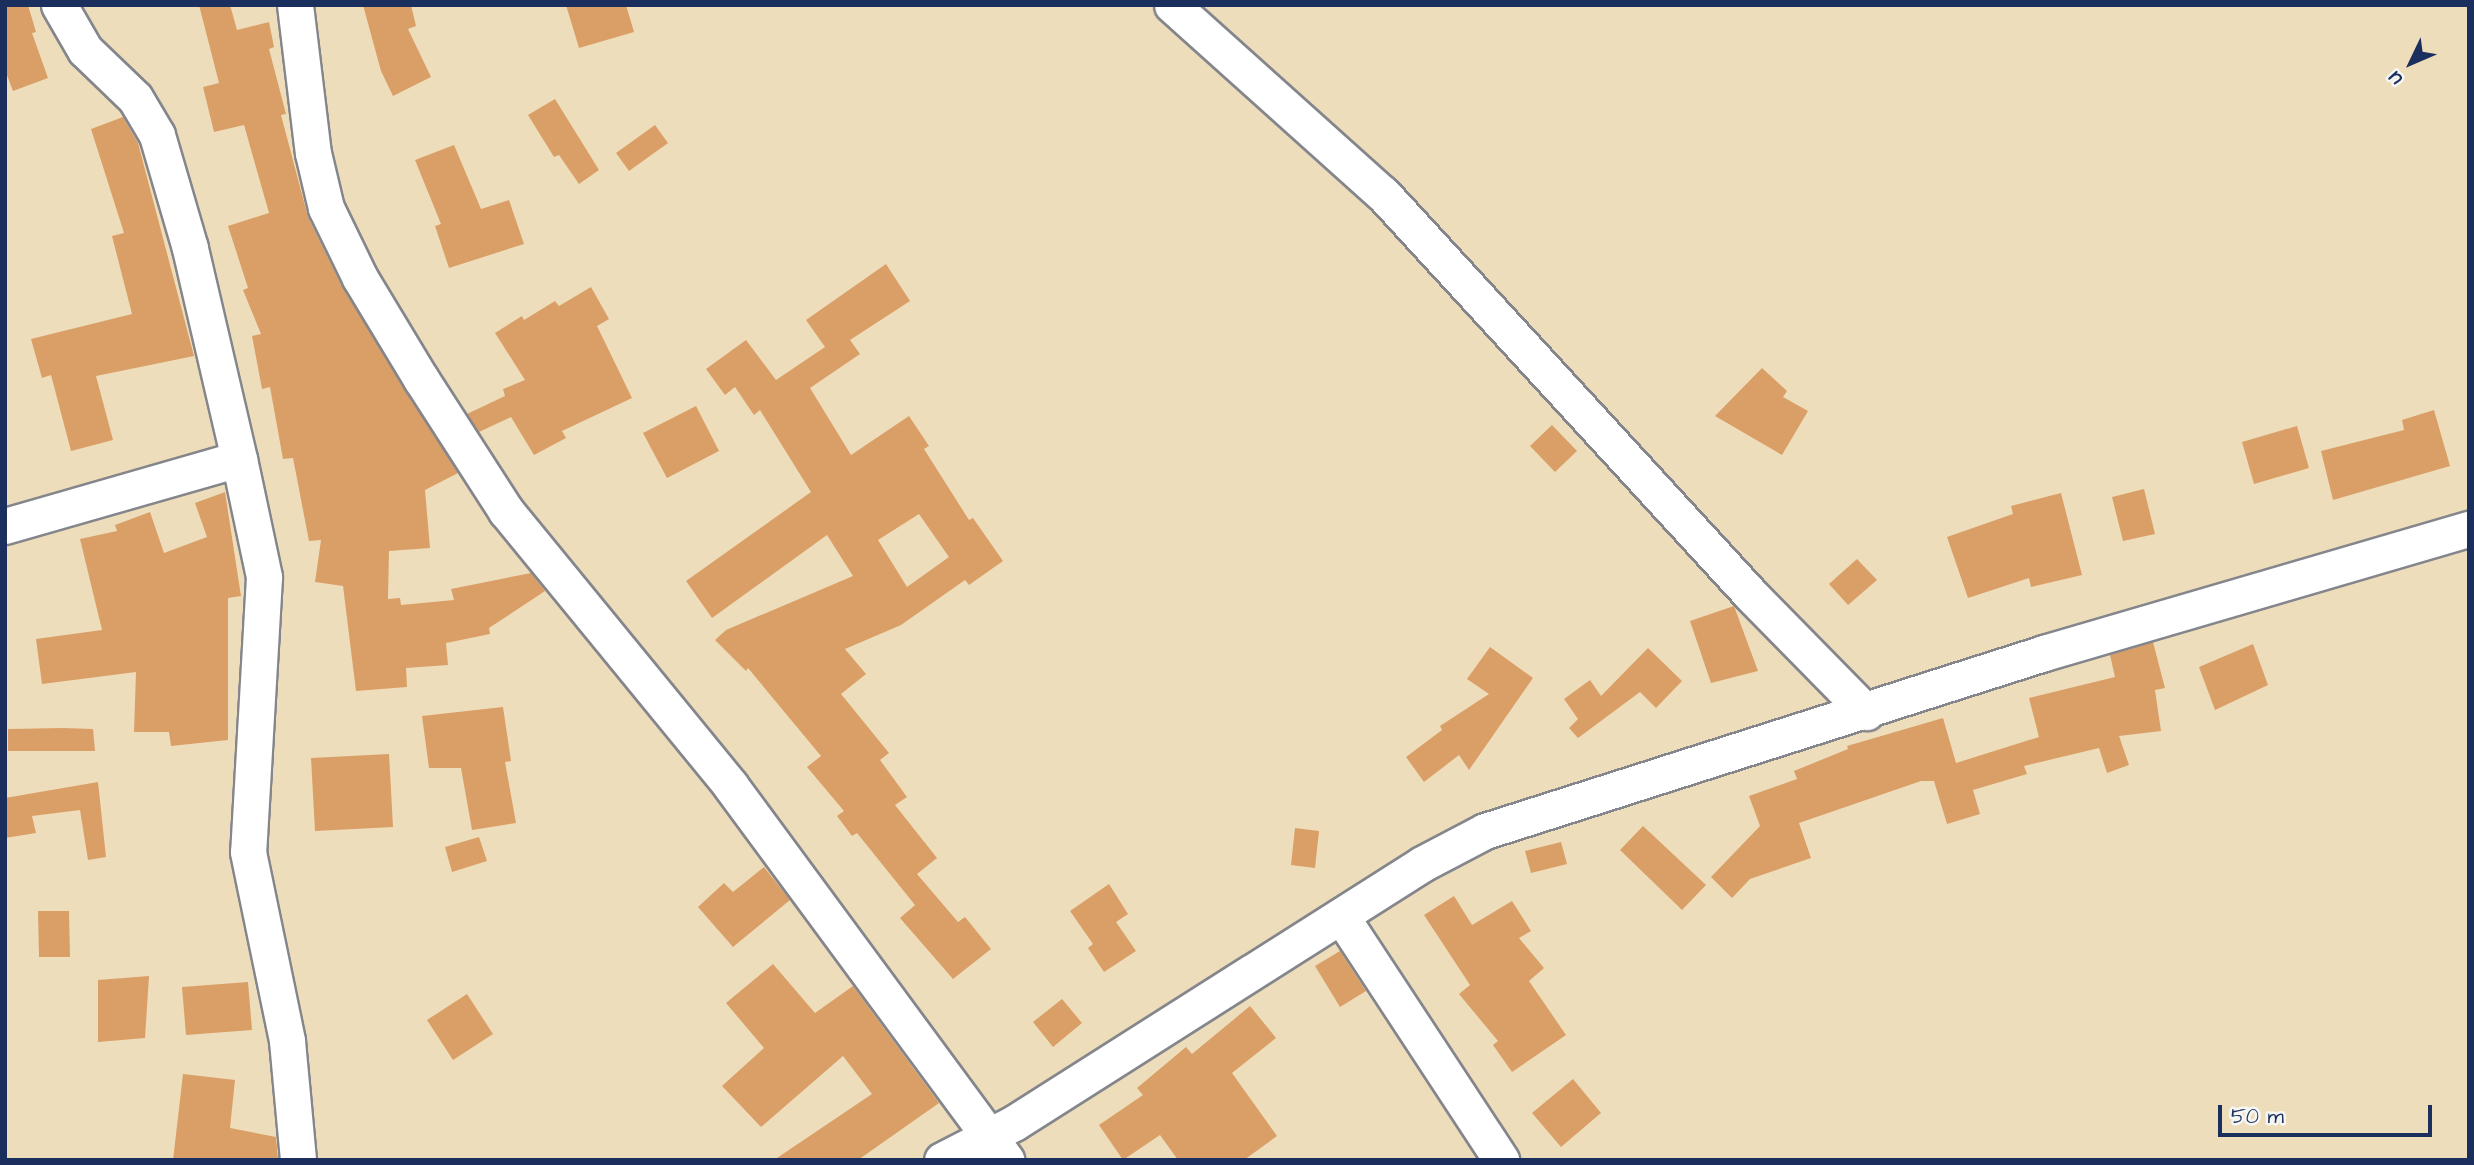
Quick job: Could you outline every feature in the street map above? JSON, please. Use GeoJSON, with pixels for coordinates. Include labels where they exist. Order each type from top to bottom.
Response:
{"type":"FeatureCollection","features":[{"type":"Feature","properties":{"kind":"street"},"geometry":{"type":"LineString","coordinates":[[59,5],[85,50],[135,98],[157,135],[190,248],[264,576],[249,870],[285,1029],[298,1160]]}},
{"type":"Feature","properties":{"kind":"street"},"geometry":{"type":"LineString","coordinates":[[295,5],[311,140],[326,208],[360,278],[421,379],[506,511],[684,726],[997,1148]]}},
{"type":"Feature","properties":{"kind":"street"},"geometry":{"type":"LineString","coordinates":[[1172,5],[1383,194],[1752,596],[1866,712]]}},
{"type":"Feature","properties":{"kind":"street"},"geometry":{"type":"LineString","coordinates":[[5,526],[239,459]]}},
{"type":"Feature","properties":{"kind":"street"},"geometry":{"type":"LineString","coordinates":[[942,1160],[997,1148],[1341,916],[1485,831],[1866,712],[2044,653],[2469,529]]}},
{"type":"Feature","properties":{"kind":"street"},"geometry":{"type":"LineString","coordinates":[[1341,916],[1501,1160]]}},
{"type":"Feature","properties":{"kind":"building"},"geometry":{"type":"Polygon","coordinates":[[[5,5],[28,5],[36,32],[32,33],[48,78],[13,91],[5,70],[5,5]]]}},
{"type":"Feature","properties":{"kind":"building"},"geometry":{"type":"Polygon","coordinates":[[[199,5],[230,5],[237,30],[269,22],[274,47],[269,49],[286,114],[281,115],[308,217],[343,288],[458,473],[425,490],[430,548],[389,551],[388,599],[400,598],[401,605],[454,600],[451,589],[531,573],[545,591],[489,628],[490,634],[446,643],[448,665],[406,668],[407,687],[356,691],[343,586],[315,582],[321,540],[309,541],[293,458],[283,459],[270,387],[262,389],[252,336],[261,334],[243,290],[248,288],[228,226],[269,213],[244,125],[214,132],[203,87],[219,83],[199,5]]]}},
{"type":"Feature","properties":{"kind":"building"},"geometry":{"type":"Polygon","coordinates":[[[363,5],[411,5],[416,26],[408,29],[431,77],[393,96],[381,71],[363,5]]]}},
{"type":"Feature","properties":{"kind":"building"},"geometry":{"type":"Polygon","coordinates":[[[566,5],[626,5],[634,32],[579,48],[566,5]]]}},
{"type":"Feature","properties":{"kind":"building"},"geometry":{"type":"Polygon","coordinates":[[[555,99],[599,170],[579,184],[559,155],[554,157],[528,115],[555,99]]]}},
{"type":"Feature","properties":{"kind":"building"},"geometry":{"type":"Polygon","coordinates":[[[123,117],[138,143],[194,356],[96,376],[113,440],[71,451],[51,375],[42,378],[31,339],[132,314],[112,236],[124,233],[91,129],[123,117]]]}},
{"type":"Feature","properties":{"kind":"building"},"geometry":{"type":"Polygon","coordinates":[[[655,125],[668,143],[629,171],[616,153],[655,125]]]}},
{"type":"Feature","properties":{"kind":"building"},"geometry":{"type":"Polygon","coordinates":[[[454,145],[481,209],[509,200],[524,244],[449,268],[435,226],[441,224],[415,160],[454,145]]]}},
{"type":"Feature","properties":{"kind":"building"},"geometry":{"type":"Polygon","coordinates":[[[886,264],[910,301],[850,340],[860,354],[810,388],[851,455],[909,416],[929,446],[924,449],[969,520],[973,518],[1003,561],[969,585],[965,580],[901,625],[845,649],[866,674],[841,694],[889,753],[880,760],[907,797],[895,805],[937,858],[917,874],[958,922],[965,917],[991,949],[953,979],[900,918],[915,905],[857,833],[852,836],[837,816],[844,811],[807,767],[821,756],[748,668],[746,671],[715,640],[726,630],[853,576],[827,535],[712,618],[686,581],[811,492],[760,410],[754,415],[735,387],[725,395],[706,369],[746,340],[776,380],[825,347],[806,320],[886,264]],[[919,514],[878,540],[907,587],[949,557],[919,514]]]}},
{"type":"Feature","properties":{"kind":"building"},"geometry":{"type":"Polygon","coordinates":[[[591,287],[609,319],[597,326],[632,398],[562,431],[566,438],[534,455],[511,417],[479,432],[467,414],[505,396],[503,389],[525,380],[495,333],[522,316],[524,320],[555,301],[559,306],[591,287]]]}},
{"type":"Feature","properties":{"kind":"building"},"geometry":{"type":"Polygon","coordinates":[[[1762,368],[1787,391],[1783,397],[1808,411],[1782,455],[1715,416],[1762,368]]]}},
{"type":"Feature","properties":{"kind":"building"},"geometry":{"type":"Polygon","coordinates":[[[696,406],[719,451],[667,478],[643,433],[696,406]]]}},
{"type":"Feature","properties":{"kind":"building"},"geometry":{"type":"Polygon","coordinates":[[[2434,410],[2450,466],[2333,500],[2321,451],[2404,430],[2402,420],[2434,410]]]}},
{"type":"Feature","properties":{"kind":"building"},"geometry":{"type":"Polygon","coordinates":[[[1552,425],[1577,451],[1555,472],[1530,446],[1552,425]]]}},
{"type":"Feature","properties":{"kind":"building"},"geometry":{"type":"Polygon","coordinates":[[[2297,426],[2309,468],[2254,484],[2242,442],[2297,426]]]}},
{"type":"Feature","properties":{"kind":"building"},"geometry":{"type":"Polygon","coordinates":[[[2144,489],[2155,534],[2123,541],[2112,497],[2144,489]]]}},
{"type":"Feature","properties":{"kind":"building"},"geometry":{"type":"Polygon","coordinates":[[[225,492],[241,596],[228,598],[228,740],[171,746],[169,732],[134,732],[136,672],[42,684],[36,639],[102,630],[80,539],[117,531],[115,525],[150,512],[164,553],[207,537],[195,503],[225,492]]]}},
{"type":"Feature","properties":{"kind":"building"},"geometry":{"type":"Polygon","coordinates":[[[2061,493],[2082,575],[2031,587],[2029,578],[1968,598],[1947,537],[2013,514],[2011,506],[2061,493]]]}},
{"type":"Feature","properties":{"kind":"building"},"geometry":{"type":"Polygon","coordinates":[[[1857,559],[1877,580],[1848,605],[1829,584],[1857,559]]]}},
{"type":"Feature","properties":{"kind":"building"},"geometry":{"type":"Polygon","coordinates":[[[1734,606],[1758,671],[1711,683],[1690,621],[1734,606]]]}},
{"type":"Feature","properties":{"kind":"building"},"geometry":{"type":"Polygon","coordinates":[[[2153,642],[2165,688],[2155,690],[2161,731],[2119,736],[2129,765],[2107,773],[2099,748],[2024,766],[2027,774],[1973,790],[1980,814],[1947,824],[1934,781],[1921,781],[1799,823],[1811,858],[1750,879],[1732,898],[1711,877],[1760,826],[1749,796],[1797,779],[1794,771],[1848,749],[1847,746],[1943,718],[1956,763],[2039,737],[2029,698],[2115,677],[2110,655],[2153,642]]]}},
{"type":"Feature","properties":{"kind":"building"},"geometry":{"type":"Polygon","coordinates":[[[2253,644],[2268,685],[2215,710],[2199,667],[2253,644]]]}},
{"type":"Feature","properties":{"kind":"building"},"geometry":{"type":"Polygon","coordinates":[[[1490,647],[1533,678],[1469,770],[1459,755],[1424,782],[1406,757],[1442,730],[1440,726],[1489,694],[1467,679],[1490,647]]]}},
{"type":"Feature","properties":{"kind":"building"},"geometry":{"type":"Polygon","coordinates":[[[1648,648],[1682,681],[1656,708],[1640,692],[1578,738],[1569,728],[1578,719],[1564,699],[1590,680],[1601,696],[1648,648]]]}},
{"type":"Feature","properties":{"kind":"building"},"geometry":{"type":"Polygon","coordinates":[[[503,707],[511,761],[505,762],[516,823],[472,830],[461,768],[429,768],[422,716],[503,707]]]}},
{"type":"Feature","properties":{"kind":"building"},"geometry":{"type":"Polygon","coordinates":[[[8,729],[93,729],[95,751],[8,751],[8,729]]]}},
{"type":"Feature","properties":{"kind":"building"},"geometry":{"type":"Polygon","coordinates":[[[389,754],[393,827],[315,831],[311,758],[389,754]]]}},
{"type":"Feature","properties":{"kind":"building"},"geometry":{"type":"Polygon","coordinates":[[[98,782],[106,857],[88,860],[80,810],[32,816],[36,833],[5,838],[5,798],[98,782]]]}},
{"type":"Feature","properties":{"kind":"building"},"geometry":{"type":"Polygon","coordinates":[[[1643,826],[1706,885],[1682,910],[1620,850],[1643,826]]]}},
{"type":"Feature","properties":{"kind":"building"},"geometry":{"type":"Polygon","coordinates":[[[1295,828],[1319,831],[1315,868],[1291,865],[1295,828]]]}},
{"type":"Feature","properties":{"kind":"building"},"geometry":{"type":"Polygon","coordinates":[[[479,837],[487,861],[452,872],[445,847],[479,837]]]}},
{"type":"Feature","properties":{"kind":"building"},"geometry":{"type":"Polygon","coordinates":[[[1561,842],[1567,864],[1531,873],[1525,851],[1561,842]]]}},
{"type":"Feature","properties":{"kind":"building"},"geometry":{"type":"Polygon","coordinates":[[[764,867],[790,900],[733,947],[698,907],[724,883],[733,892],[764,867]]]}},
{"type":"Feature","properties":{"kind":"building"},"geometry":{"type":"Polygon","coordinates":[[[1109,884],[1128,914],[1116,922],[1136,951],[1104,972],[1088,948],[1093,944],[1070,911],[1109,884]]]}},
{"type":"Feature","properties":{"kind":"building"},"geometry":{"type":"Polygon","coordinates":[[[1454,896],[1472,925],[1512,901],[1531,931],[1519,938],[1544,968],[1529,981],[1566,1035],[1512,1072],[1493,1045],[1498,1041],[1459,994],[1470,985],[1424,915],[1454,896]]]}},
{"type":"Feature","properties":{"kind":"building"},"geometry":{"type":"Polygon","coordinates":[[[38,911],[69,911],[70,957],[39,957],[38,911]]]}},
{"type":"Feature","properties":{"kind":"building"},"geometry":{"type":"Polygon","coordinates":[[[1340,951],[1366,991],[1340,1007],[1315,966],[1340,951]]]}},
{"type":"Feature","properties":{"kind":"building"},"geometry":{"type":"Polygon","coordinates":[[[773,964],[815,1013],[853,986],[939,1103],[858,1160],[774,1160],[872,1094],[843,1056],[761,1127],[722,1086],[764,1048],[726,1003],[773,964]]]}},
{"type":"Feature","properties":{"kind":"building"},"geometry":{"type":"Polygon","coordinates":[[[149,976],[145,1038],[98,1042],[98,980],[149,976]]]}},
{"type":"Feature","properties":{"kind":"building"},"geometry":{"type":"Polygon","coordinates":[[[248,982],[252,1030],[186,1035],[182,987],[248,982]]]}},
{"type":"Feature","properties":{"kind":"building"},"geometry":{"type":"Polygon","coordinates":[[[467,994],[493,1034],[453,1060],[427,1020],[467,994]]]}},
{"type":"Feature","properties":{"kind":"building"},"geometry":{"type":"Polygon","coordinates":[[[1062,999],[1082,1023],[1053,1047],[1033,1022],[1062,999]]]}},
{"type":"Feature","properties":{"kind":"building"},"geometry":{"type":"Polygon","coordinates":[[[1250,1006],[1276,1038],[1232,1073],[1277,1136],[1244,1160],[1178,1160],[1160,1135],[1123,1160],[1099,1125],[1143,1095],[1137,1088],[1186,1047],[1192,1054],[1250,1006]]]}},
{"type":"Feature","properties":{"kind":"building"},"geometry":{"type":"Polygon","coordinates":[[[183,1074],[235,1080],[230,1128],[276,1137],[278,1160],[173,1160],[183,1074]]]}},
{"type":"Feature","properties":{"kind":"building"},"geometry":{"type":"Polygon","coordinates":[[[1573,1079],[1601,1113],[1561,1147],[1532,1113],[1573,1079]]]}}]}
